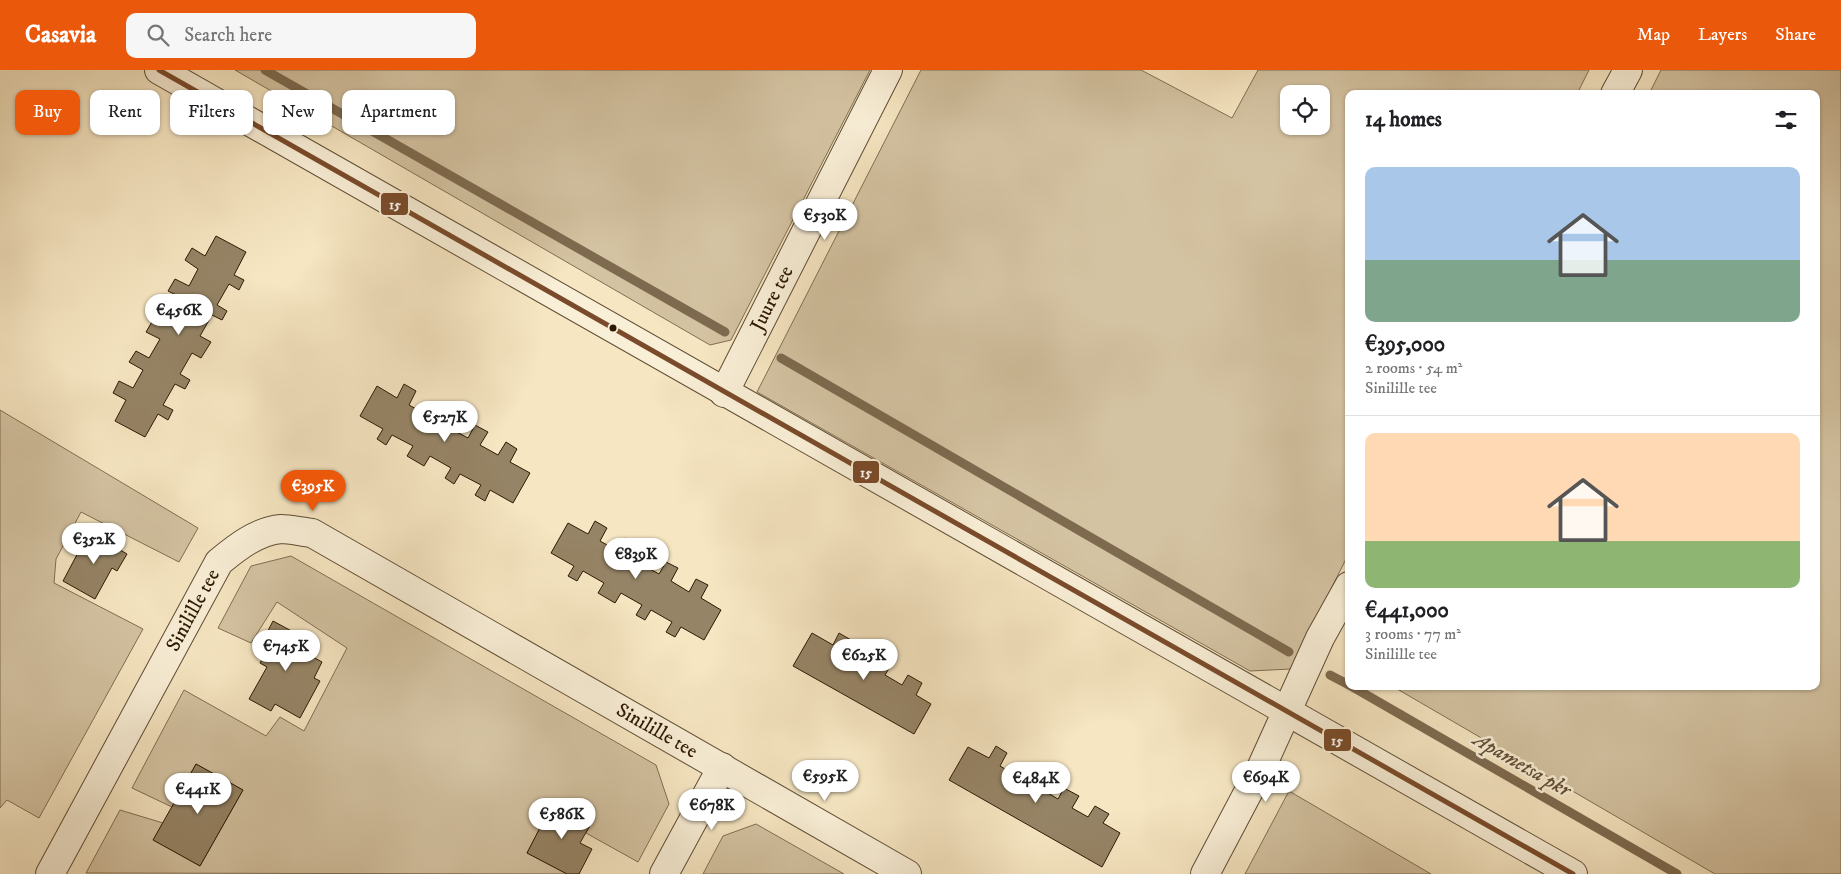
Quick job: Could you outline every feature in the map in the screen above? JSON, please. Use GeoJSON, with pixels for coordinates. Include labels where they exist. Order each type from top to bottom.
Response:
{"type":"FeatureCollection","features":[{"type":"Feature","properties":{"kind":"street"},"geometry":{"type":"LineString","coordinates":[[159,70],[724,393],[1573,874]]}},
{"type":"Feature","properties":{"kind":"street","name":"Juure tee"},"geometry":{"type":"LineString","coordinates":[[724,393],[888,70]]}},
{"type":"Feature","properties":{"kind":"street"},"geometry":{"type":"LineString","coordinates":[[1617,90],[1628,70]]}},
{"type":"Feature","properties":{"kind":"street","name":"Sinilille tee"},"geometry":{"type":"LineString","coordinates":[[50,874],[219,562],[238,546],[258,536],[280,529],[312,533],[907,874]]}},
{"type":"Feature","properties":{"kind":"street"},"geometry":{"type":"LineString","coordinates":[[1205,874],[1288,712],[1320,638],[1345,593]]}},
{"type":"Feature","properties":{"kind":"street","name":"Sinilille tee"},"geometry":{"type":"LineString","coordinates":[[664,874],[722,767]]}},
{"type":"Feature","properties":{"kind":"shaded area"},"geometry":{"type":"Polygon","coordinates":[[[235,70],[870,70],[731,340],[710,345],[347,135],[455,135],[455,90],[342,90],[342,132],[332,126],[332,90],[270,90],[235,70]]]}},
{"type":"Feature","properties":{"kind":"shaded area"},"geometry":{"type":"Polygon","coordinates":[[[921,70],[1141,70],[1232,118],[1258,70],[1589,70],[1579,90],[1345,90],[1345,561],[1291,669],[1250,671],[757,392],[921,70]]]}},
{"type":"Feature","properties":{"kind":"shaded area"},"geometry":{"type":"Polygon","coordinates":[[[1661,70],[1841,70],[1841,874],[1715,874],[1399,690],[1820,690],[1820,90],[1651,90],[1661,70]]]}},
{"type":"Feature","properties":{"kind":"shaded area"},"geometry":{"type":"Polygon","coordinates":[[[0,410],[198,528],[179,562],[81,512],[56,559],[54,583],[143,629],[39,818],[7,800],[0,808],[0,410]]]}},
{"type":"Feature","properties":{"kind":"shaded area"},"geometry":{"type":"Polygon","coordinates":[[[291,556],[656,765],[669,804],[638,862],[586,833],[593,820],[577,811],[574,816],[549,803],[539,822],[542,824],[527,853],[567,874],[86,873],[120,810],[163,823],[154,840],[200,866],[243,790],[196,764],[172,807],[132,788],[184,690],[266,736],[280,717],[304,731],[347,648],[277,602],[251,643],[218,628],[251,566],[291,556]]]}},
{"type":"Feature","properties":{"kind":"shaded area"},"geometry":{"type":"Polygon","coordinates":[[[1289,791],[1431,874],[1245,874],[1289,791]]]}},
{"type":"Feature","properties":{"kind":"shaded area"},"geometry":{"type":"Polygon","coordinates":[[[756,824],[844,874],[703,874],[723,836],[756,824]]]}},
{"type":"Feature","properties":{"kind":"building"},"geometry":{"type":"Polygon","coordinates":[[[216,236],[246,252],[234,275],[244,280],[239,290],[229,284],[217,305],[227,311],[222,320],[212,315],[200,336],[211,342],[201,358],[192,353],[180,374],[190,380],[185,389],[175,384],[163,405],[173,410],[168,420],[158,414],[145,437],[115,421],[126,400],[113,393],[119,381],[133,388],[143,370],[129,362],[136,351],[149,358],[160,339],[146,332],[159,310],[172,316],[182,298],[168,291],[175,279],[189,286],[198,269],[185,260],[192,248],[205,256],[216,236]]]}},
{"type":"Feature","properties":{"kind":"building"},"geometry":{"type":"Polygon","coordinates":[[[404,384],[416,391],[409,405],[427,415],[435,402],[457,414],[449,428],[468,438],[475,425],[488,432],[480,445],[498,455],[506,442],[517,449],[510,462],[530,473],[513,503],[490,490],[485,501],[475,495],[481,485],[460,474],[454,484],[445,478],[451,468],[430,456],[424,466],[407,456],[413,446],[392,435],[386,445],[377,439],[383,429],[360,416],[377,386],[397,398],[404,384]]]}},
{"type":"Feature","properties":{"kind":"building"},"geometry":{"type":"Polygon","coordinates":[[[595,521],[607,528],[600,541],[618,551],[625,538],[648,551],[641,564],[659,574],[666,562],[678,568],[671,581],[689,592],[696,579],[708,585],[701,598],[721,610],[704,640],[681,627],[675,637],[666,632],[672,622],[651,610],[645,620],[636,615],[642,605],[621,593],[615,603],[598,593],[604,583],[583,571],[577,581],[568,576],[574,566],[551,553],[568,523],[588,534],[595,521]]]}},
{"type":"Feature","properties":{"kind":"building"},"geometry":{"type":"Polygon","coordinates":[[[89,532],[127,554],[117,571],[112,568],[95,599],[63,581],[89,532]]]}},
{"type":"Feature","properties":{"kind":"building"},"geometry":{"type":"Polygon","coordinates":[[[273,621],[310,641],[304,652],[322,662],[314,678],[320,681],[300,718],[275,704],[271,711],[249,699],[267,667],[260,663],[267,650],[260,646],[273,621]]]}},
{"type":"Feature","properties":{"kind":"building"},"geometry":{"type":"Polygon","coordinates":[[[812,633],[833,645],[839,633],[851,640],[843,653],[862,664],[869,652],[891,665],[885,675],[902,685],[908,675],[922,683],[916,695],[931,704],[914,734],[793,666],[812,633]]]}},
{"type":"Feature","properties":{"kind":"building"},"geometry":{"type":"Polygon","coordinates":[[[996,746],[1007,753],[1000,766],[1019,777],[1025,766],[1047,778],[1041,789],[1058,799],[1064,788],[1079,796],[1072,808],[1088,817],[1095,806],[1109,814],[1103,823],[1120,833],[1102,867],[949,780],[968,747],[989,758],[996,746]]]}},
{"type":"Feature","properties":{"kind":"building"},"geometry":{"type":"Polygon","coordinates":[[[196,764],[243,790],[200,866],[153,840],[196,764]]]}},
{"type":"Feature","properties":{"kind":"building"},"geometry":{"type":"Polygon","coordinates":[[[549,802],[574,816],[577,811],[593,820],[580,843],[592,849],[579,874],[567,874],[527,853],[542,824],[539,822],[549,802]]]}},
{"type":"Feature","properties":{"kind":"waterway"},"geometry":{"type":"LineString","coordinates":[[265,70],[725,332]]}},
{"type":"Feature","properties":{"kind":"waterway"},"geometry":{"type":"LineString","coordinates":[[781,358],[1289,652]]}},
{"type":"Feature","properties":{"kind":"waterway","name":"Apametsa pkr"},"geometry":{"type":"LineString","coordinates":[[1330,675],[1345,683]]}},
{"type":"Feature","properties":{"kind":"waterway","name":"Apametsa pkr"},"geometry":{"type":"LineString","coordinates":[[1358,690],[1677,874]]}},
{"type":"Feature","properties":{"kind":"transit line","name":"15"},"geometry":{"type":"LineString","coordinates":[[159,70],[1573,874]]}}]}
